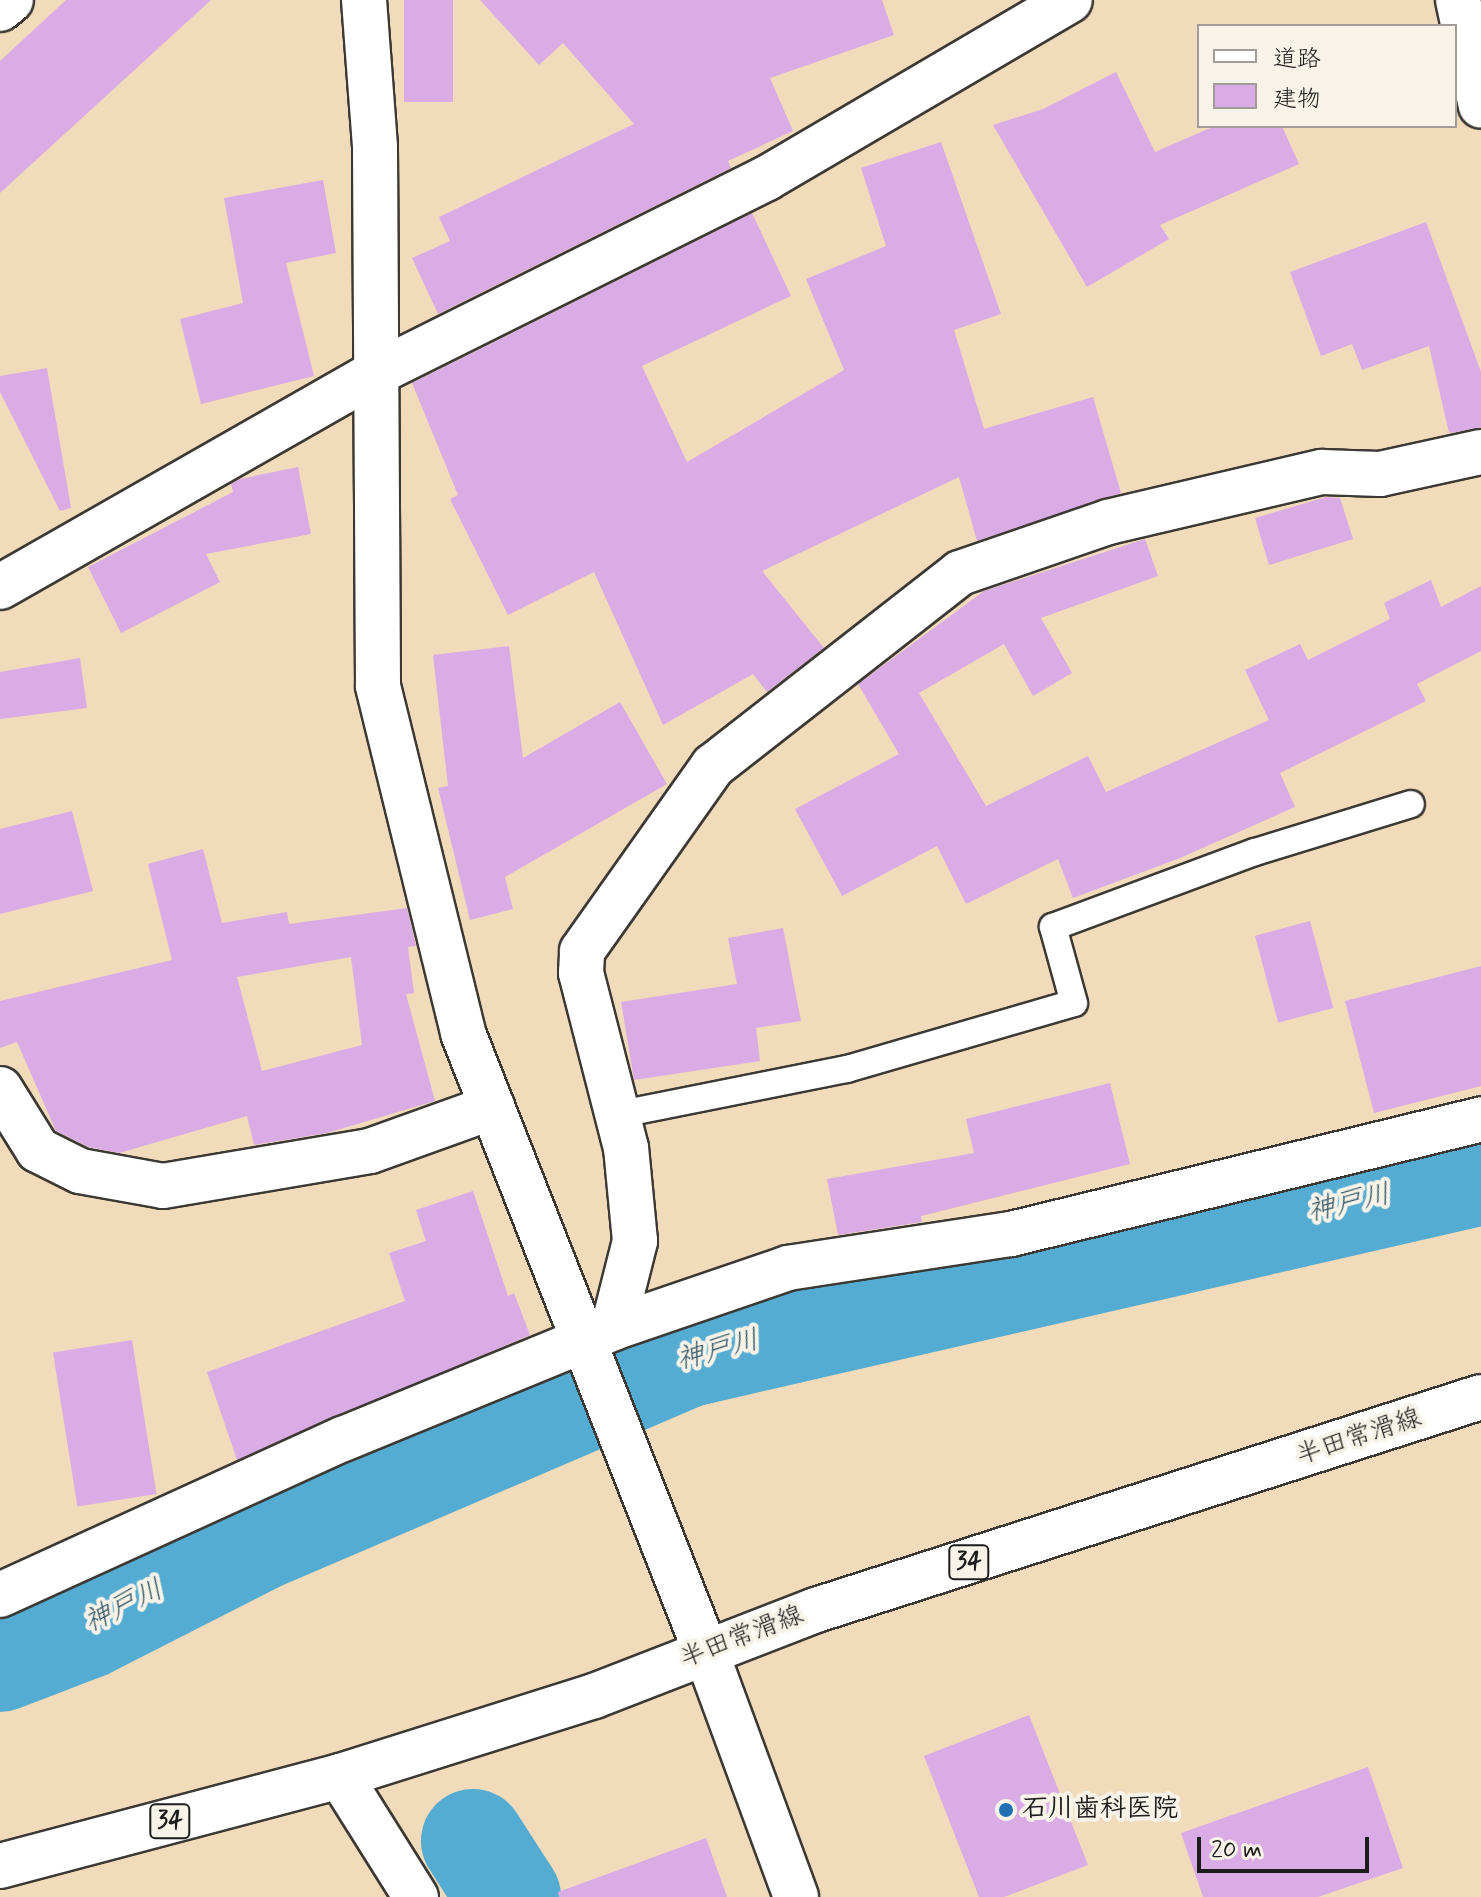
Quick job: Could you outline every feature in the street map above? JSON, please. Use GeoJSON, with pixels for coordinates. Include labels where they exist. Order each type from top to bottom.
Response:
{"type":"FeatureCollection","features":[{"type":"Feature","properties":{"kind":"street"},"geometry":{"type":"LineString","coordinates":[[0,9],[11,0]]}},
{"type":"Feature","properties":{"kind":"street"},"geometry":{"type":"LineString","coordinates":[[364,0],[375,148],[378,686],[463,1033],[594,1342],[626,1451],[706,1652],[796,1897]]}},
{"type":"Feature","properties":{"kind":"street"},"geometry":{"type":"LineString","coordinates":[[0,587],[374,374],[767,178],[1070,0]]}},
{"type":"Feature","properties":{"kind":"street"},"geometry":{"type":"LineString","coordinates":[[1458,0],[1481,106]]}},
{"type":"Feature","properties":{"kind":"street"},"geometry":{"type":"LineString","coordinates":[[594,1342],[635,1241],[626,1148],[581,973],[582,951],[592,931],[713,766],[842,662],[960,573],[1108,522],[1322,472],[1380,474],[1481,452]]}},
{"type":"Feature","properties":{"kind":"street"},"geometry":{"type":"LineString","coordinates":[[0,1089],[38,1150],[80,1171],[163,1186],[370,1151],[492,1107]]}},
{"type":"Feature","properties":{"kind":"street"},"geometry":{"type":"LineString","coordinates":[[0,1595],[343,1439],[788,1268],[1011,1234],[1481,1119]]}},
{"type":"Feature","properties":{"kind":"street","name":"半田常滑線"},"geometry":{"type":"LineString","coordinates":[[0,1866],[340,1776],[594,1696],[816,1610],[1481,1397]]}},
{"type":"Feature","properties":{"kind":"street"},"geometry":{"type":"LineString","coordinates":[[340,1776],[416,1897]]}},
{"type":"Feature","properties":{"kind":"lane"},"geometry":{"type":"LineString","coordinates":[[616,1115],[847,1069],[1074,1003],[1053,927],[1255,852],[1411,804]]}},
{"type":"Feature","properties":{"kind":"building"},"geometry":{"type":"Polygon","coordinates":[[[66,0],[211,0],[0,193],[0,61],[66,0]]]}},
{"type":"Feature","properties":{"kind":"building"},"geometry":{"type":"Polygon","coordinates":[[[404,0],[453,0],[453,102],[404,102],[404,0]]]}},
{"type":"Feature","properties":{"kind":"building"},"geometry":{"type":"Polygon","coordinates":[[[480,0],[882,0],[894,35],[770,78],[793,131],[728,161],[731,168],[438,314],[412,258],[450,241],[439,217],[634,124],[563,43],[539,65],[480,0]]]}},
{"type":"Feature","properties":{"kind":"building"},"geometry":{"type":"Polygon","coordinates":[[[1116,72],[1155,152],[1210,128],[1283,128],[1299,164],[1160,225],[1169,239],[1087,287],[993,125],[1043,109],[1116,72]]]}},
{"type":"Feature","properties":{"kind":"building"},"geometry":{"type":"Polygon","coordinates":[[[941,142],[1001,314],[954,330],[984,429],[1093,397],[1121,493],[977,541],[959,477],[762,571],[824,648],[767,692],[753,674],[663,725],[594,572],[508,615],[450,499],[458,495],[412,383],[752,213],[791,296],[642,366],[687,462],[844,370],[806,279],[886,246],[861,168],[941,142]]]}},
{"type":"Feature","properties":{"kind":"building"},"geometry":{"type":"Polygon","coordinates":[[[323,180],[336,253],[286,263],[314,376],[201,404],[180,319],[243,303],[224,198],[323,180]]]}},
{"type":"Feature","properties":{"kind":"building"},"geometry":{"type":"Polygon","coordinates":[[[1426,222],[1481,372],[1481,428],[1449,433],[1429,346],[1362,370],[1352,344],[1321,356],[1290,272],[1426,222]]]}},
{"type":"Feature","properties":{"kind":"building"},"geometry":{"type":"Polygon","coordinates":[[[47,368],[71,508],[60,511],[0,392],[0,376],[47,368]]]}},
{"type":"Feature","properties":{"kind":"building"},"geometry":{"type":"Polygon","coordinates":[[[298,467],[311,534],[206,554],[220,582],[121,633],[88,567],[233,492],[231,484],[240,479],[298,467]]]}},
{"type":"Feature","properties":{"kind":"building"},"geometry":{"type":"Polygon","coordinates":[[[1326,497],[1340,498],[1353,539],[1269,565],[1255,518],[1326,497]]]}},
{"type":"Feature","properties":{"kind":"building"},"geometry":{"type":"Polygon","coordinates":[[[1145,539],[1158,576],[1041,618],[1072,673],[1033,696],[1004,644],[919,693],[986,806],[1088,756],[1106,792],[1269,720],[1245,670],[1300,644],[1308,660],[1390,619],[1384,603],[1431,580],[1441,607],[1481,586],[1481,651],[1417,684],[1426,701],[1280,773],[1295,807],[1180,858],[1073,898],[1058,859],[966,904],[937,846],[842,896],[795,809],[899,754],[858,684],[984,591],[1145,539]]]}},
{"type":"Feature","properties":{"kind":"building"},"geometry":{"type":"Polygon","coordinates":[[[509,646],[523,758],[620,702],[667,784],[505,877],[513,909],[470,920],[438,788],[448,786],[433,655],[509,646]]]}},
{"type":"Feature","properties":{"kind":"building"},"geometry":{"type":"Polygon","coordinates":[[[80,658],[87,708],[0,719],[0,672],[80,658]]]}},
{"type":"Feature","properties":{"kind":"building"},"geometry":{"type":"Polygon","coordinates":[[[72,811],[93,891],[0,914],[0,829],[72,811]]]}},
{"type":"Feature","properties":{"kind":"building"},"geometry":{"type":"Polygon","coordinates":[[[203,849],[222,923],[287,912],[289,924],[407,908],[416,946],[408,947],[414,993],[406,994],[435,1101],[327,1133],[254,1145],[247,1116],[119,1153],[88,1147],[56,1131],[17,1042],[0,1048],[0,1001],[172,960],[148,864],[203,849]],[[351,957],[237,977],[262,1071],[362,1045],[351,957]]]}},
{"type":"Feature","properties":{"kind":"building"},"geometry":{"type":"Polygon","coordinates":[[[1310,921],[1333,1008],[1278,1023],[1255,936],[1310,921]]]}},
{"type":"Feature","properties":{"kind":"building"},"geometry":{"type":"Polygon","coordinates":[[[783,928],[801,1021],[756,1028],[760,1061],[634,1080],[621,1002],[737,984],[728,938],[783,928]]]}},
{"type":"Feature","properties":{"kind":"building"},"geometry":{"type":"Polygon","coordinates":[[[1481,966],[1481,1086],[1374,1113],[1345,1001],[1481,966]]]}},
{"type":"Feature","properties":{"kind":"building"},"geometry":{"type":"Polygon","coordinates":[[[1110,1083],[1130,1164],[921,1216],[922,1222],[838,1235],[827,1179],[974,1153],[966,1119],[1110,1083]]]}},
{"type":"Feature","properties":{"kind":"building"},"geometry":{"type":"Polygon","coordinates":[[[473,1191],[508,1296],[514,1293],[530,1335],[237,1460],[207,1372],[405,1301],[389,1253],[426,1241],[416,1210],[473,1191]]]}},
{"type":"Feature","properties":{"kind":"building"},"geometry":{"type":"Polygon","coordinates":[[[132,1340],[156,1494],[77,1507],[53,1353],[132,1340]]]}},
{"type":"Feature","properties":{"kind":"building","name":"石川歯科医院"},"geometry":{"type":"Polygon","coordinates":[[[1029,1715],[1088,1865],[1004,1897],[979,1897],[924,1756],[1029,1715]]]}},
{"type":"Feature","properties":{"kind":"building"},"geometry":{"type":"Polygon","coordinates":[[[1368,1767],[1403,1868],[1318,1897],[1203,1897],[1181,1833],[1368,1767]]]}},
{"type":"Feature","properties":{"kind":"building"},"geometry":{"type":"Polygon","coordinates":[[[706,1838],[727,1897],[559,1897],[558,1892],[706,1838]]]}},
{"type":"Feature","properties":{"kind":"waterway","name":"神戸川"},"geometry":{"type":"LineString","coordinates":[[0,1660],[86,1627],[261,1538],[689,1355],[1481,1173]]}},
{"type":"Feature","properties":{"kind":"waterway"},"geometry":{"type":"LineString","coordinates":[[473,1841],[509,1897]]}},
{"type":"Feature","properties":{"kind":"place","name":"石川歯科医院"},"geometry":{"type":"Point","coordinates":[1006,1810]}}]}
